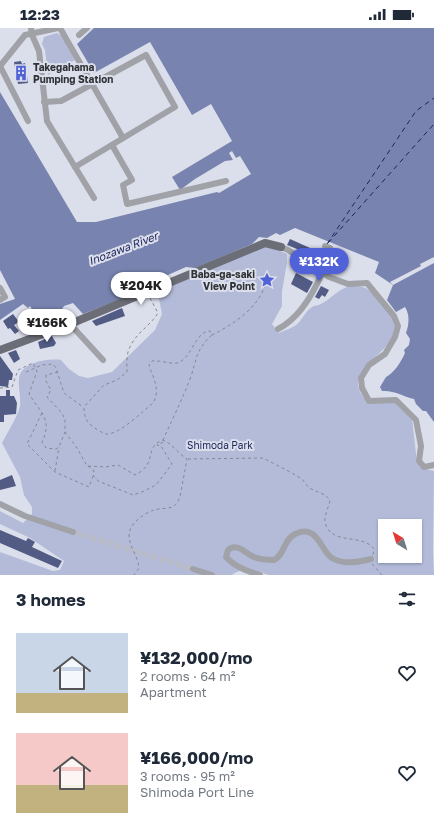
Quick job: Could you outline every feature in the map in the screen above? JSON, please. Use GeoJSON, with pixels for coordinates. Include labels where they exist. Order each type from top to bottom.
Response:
{"type":"FeatureCollection","features":[{"type":"Feature","properties":{"kind":"main road"},"geometry":{"type":"LineString","coordinates":[[0,350],[147,293],[265,243],[281,247]]}},
{"type":"Feature","properties":{"kind":"street"},"geometry":{"type":"LineString","coordinates":[[23,28],[39,52],[47,121],[94,198]]}},
{"type":"Feature","properties":{"kind":"street"},"geometry":{"type":"LineString","coordinates":[[28,121],[0,66],[28,35],[31,28]]}},
{"type":"Feature","properties":{"kind":"street"},"geometry":{"type":"LineString","coordinates":[[28,35],[59,28],[123,138]]}},
{"type":"Feature","properties":{"kind":"street"},"geometry":{"type":"LineString","coordinates":[[79,35],[87,28]]}},
{"type":"Feature","properties":{"kind":"street"},"geometry":{"type":"LineString","coordinates":[[44,102],[61,101],[146,55],[175,108],[75,167]]}},
{"type":"Feature","properties":{"kind":"street"},"geometry":{"type":"LineString","coordinates":[[112,145],[132,180],[123,185],[127,204],[226,181]]}},
{"type":"Feature","properties":{"kind":"street"},"geometry":{"type":"LineString","coordinates":[[278,329],[287,324],[299,312],[310,297],[330,248],[325,246]]}},
{"type":"Feature","properties":{"kind":"street"},"geometry":{"type":"LineString","coordinates":[[281,247],[321,272],[343,283],[367,283],[394,316],[398,326],[395,337],[385,354],[365,369],[361,378],[362,388],[369,401],[393,399],[398,401],[414,416],[420,441],[420,464],[424,467],[434,465]]}},
{"type":"Feature","properties":{"kind":"street"},"geometry":{"type":"LineString","coordinates":[[0,288],[5,297],[0,300]]}},
{"type":"Feature","properties":{"kind":"street"},"geometry":{"type":"LineString","coordinates":[[70,324],[103,360]]}},
{"type":"Feature","properties":{"kind":"street"},"geometry":{"type":"LineString","coordinates":[[0,504],[25,516],[73,532]]}},
{"type":"Feature","properties":{"kind":"street"},"geometry":{"type":"LineString","coordinates":[[260,575],[230,562],[226,557],[228,550],[238,547],[254,557],[274,560],[280,555],[289,538],[295,534],[304,533],[316,537],[331,558],[347,562],[371,559]]}},
{"type":"Feature","properties":{"kind":"street"},"geometry":{"type":"LineString","coordinates":[[194,569],[212,575]]}},
{"type":"Feature","properties":{"kind":"path"},"geometry":{"type":"LineString","coordinates":[[163,440],[190,378],[197,353],[203,343],[212,335],[225,329],[253,306],[264,291],[266,282]]}},
{"type":"Feature","properties":{"kind":"path"},"geometry":{"type":"LineString","coordinates":[[84,408],[104,386],[117,380],[127,372],[130,346],[158,313],[147,293]]}},
{"type":"Feature","properties":{"kind":"path"},"geometry":{"type":"LineString","coordinates":[[26,372],[42,365],[53,364],[58,372],[64,393],[84,408],[85,418],[96,429],[105,434],[114,432],[143,411],[156,399],[158,392],[148,365],[152,361],[177,363],[184,359],[204,333],[210,331],[212,335]]}},
{"type":"Feature","properties":{"kind":"path"},"geometry":{"type":"LineString","coordinates":[[0,388],[12,387],[16,374],[20,369],[33,363],[37,371],[29,394],[46,418],[46,432],[42,442],[46,448],[56,449],[59,447]]}},
{"type":"Feature","properties":{"kind":"path"},"geometry":{"type":"LineString","coordinates":[[55,472],[59,447],[65,432],[65,419],[61,412],[47,397],[51,390],[46,381],[46,375],[58,372]]}},
{"type":"Feature","properties":{"kind":"path"},"geometry":{"type":"LineString","coordinates":[[42,412],[27,444],[55,472],[89,486],[94,471],[87,466],[77,448],[65,432]]}},
{"type":"Feature","properties":{"kind":"path"},"geometry":{"type":"LineString","coordinates":[[87,466],[105,467],[118,465],[135,475],[145,470],[149,463],[152,447],[156,443],[163,440],[166,441],[176,452],[187,459],[236,459],[258,456],[302,479],[309,488],[325,495],[330,500],[325,518],[325,523],[329,530],[343,538],[367,543],[372,546],[374,549],[371,559],[376,570],[382,575]]}},
{"type":"Feature","properties":{"kind":"path"},"geometry":{"type":"LineString","coordinates":[[93,475],[98,481],[133,495],[142,492],[156,485],[172,464],[161,446],[157,445],[166,441]]}},
{"type":"Feature","properties":{"kind":"path"},"geometry":{"type":"LineString","coordinates":[[134,575],[139,568],[139,562],[129,540],[129,532],[131,527],[145,513],[172,507],[178,503],[187,459]]}},
{"type":"Feature","properties":{"kind":"green space"},"geometry":{"type":"Polygon","coordinates":[[[57,33],[62,36],[75,60],[48,75],[45,50],[42,44],[44,37],[57,33]]]}},
{"type":"Feature","properties":{"kind":"green space","name":"Shimoda Park"},"geometry":{"type":"Polygon","coordinates":[[[267,245],[287,254],[287,263],[282,291],[282,306],[272,324],[279,333],[298,323],[305,313],[313,306],[320,305],[348,287],[357,286],[365,288],[373,294],[393,318],[394,333],[389,343],[363,370],[358,380],[360,391],[369,403],[395,402],[412,418],[417,463],[421,468],[434,471],[434,575],[268,575],[245,570],[236,572],[232,575],[0,575],[0,552],[53,571],[60,570],[64,561],[30,538],[0,524],[0,511],[23,523],[32,514],[32,507],[24,495],[20,477],[2,443],[19,410],[19,378],[21,373],[25,368],[36,362],[50,360],[61,360],[69,369],[79,376],[88,378],[112,372],[155,330],[162,314],[159,299],[153,292],[267,245]]]}},
{"type":"Feature","properties":{"kind":"water","name":"Inozawa River"},"geometry":{"type":"Polygon","coordinates":[[[94,28],[434,28],[434,422],[426,411],[423,411],[416,404],[414,399],[394,392],[382,391],[380,387],[386,377],[392,373],[399,363],[405,353],[404,350],[409,345],[410,339],[406,333],[408,326],[408,313],[405,307],[396,312],[387,300],[393,285],[375,273],[379,262],[295,228],[280,235],[276,233],[267,238],[259,237],[252,244],[195,268],[186,267],[136,289],[136,293],[83,314],[73,303],[64,306],[56,318],[42,324],[40,321],[28,330],[22,322],[34,313],[30,306],[28,308],[23,304],[0,320],[0,304],[15,299],[0,270],[0,92],[77,222],[96,222],[217,192],[219,193],[251,174],[240,156],[236,158],[232,151],[229,153],[233,160],[225,161],[180,190],[172,177],[232,141],[211,104],[192,115],[150,42],[94,73],[77,44],[94,28]]]}},
{"type":"Feature","properties":{"kind":"pier"},"geometry":{"type":"Polygon","coordinates":[[[434,257],[434,263],[393,285],[390,282],[421,266],[420,264],[434,257]]]}},
{"type":"Feature","properties":{"kind":"building","name":"Takegahama Pumping Station"},"geometry":{"type":"Polygon","coordinates":[[[21,61],[22,64],[25,63],[28,83],[18,84],[14,62],[21,61]]]}},
{"type":"Feature","properties":{"kind":"building"},"geometry":{"type":"Polygon","coordinates":[[[290,239],[319,252],[317,257],[287,245],[290,239]]]}},
{"type":"Feature","properties":{"kind":"building"},"geometry":{"type":"Polygon","coordinates":[[[296,273],[313,282],[307,293],[291,284],[296,273]]]}},
{"type":"Feature","properties":{"kind":"building"},"geometry":{"type":"Polygon","coordinates":[[[321,286],[329,290],[325,297],[322,295],[319,299],[315,297],[321,286]]]}},
{"type":"Feature","properties":{"kind":"building"},"geometry":{"type":"Polygon","coordinates":[[[122,308],[125,316],[96,326],[92,321],[122,308]]]}},
{"type":"Feature","properties":{"kind":"building"},"geometry":{"type":"Polygon","coordinates":[[[13,314],[19,322],[14,325],[19,331],[15,334],[10,328],[8,329],[3,321],[13,314]]]}},
{"type":"Feature","properties":{"kind":"building"},"geometry":{"type":"Polygon","coordinates":[[[52,336],[56,343],[54,346],[40,349],[38,342],[52,336]]]}},
{"type":"Feature","properties":{"kind":"building"},"geometry":{"type":"Polygon","coordinates":[[[16,350],[20,359],[14,363],[8,353],[16,350]]]}},
{"type":"Feature","properties":{"kind":"building"},"geometry":{"type":"Polygon","coordinates":[[[0,356],[13,374],[12,380],[9,380],[8,387],[0,386],[0,356]]]}},
{"type":"Feature","properties":{"kind":"building"},"geometry":{"type":"Polygon","coordinates":[[[6,390],[10,390],[10,396],[14,396],[17,403],[16,414],[4,415],[4,422],[0,422],[0,396],[6,396],[6,390]]]}},
{"type":"Feature","properties":{"kind":"building"},"geometry":{"type":"Polygon","coordinates":[[[12,475],[16,486],[0,490],[0,480],[12,475]]]}},
{"type":"Feature","properties":{"kind":"building"},"geometry":{"type":"Polygon","coordinates":[[[0,530],[26,541],[28,538],[35,542],[32,547],[62,561],[58,568],[0,543],[0,530]]]}},
{"type":"Feature","properties":{"kind":"ferry route"},"geometry":{"type":"LineString","coordinates":[[327,244],[416,111],[434,98]]}},
{"type":"Feature","properties":{"kind":"ferry route"},"geometry":{"type":"LineString","coordinates":[[328,243],[434,124]]}},
{"type":"Feature","properties":{"kind":"tunnel"},"geometry":{"type":"LineString","coordinates":[[73,532],[193,569]]}},
{"type":"Feature","properties":{"kind":"place","name":"Takegahama Pumping Station"},"geometry":{"type":"Point","coordinates":[21,73]}},
{"type":"Feature","properties":{"kind":"place","name":"Baba-ga-saki View Point"},"geometry":{"type":"Point","coordinates":[267,280]}}]}
